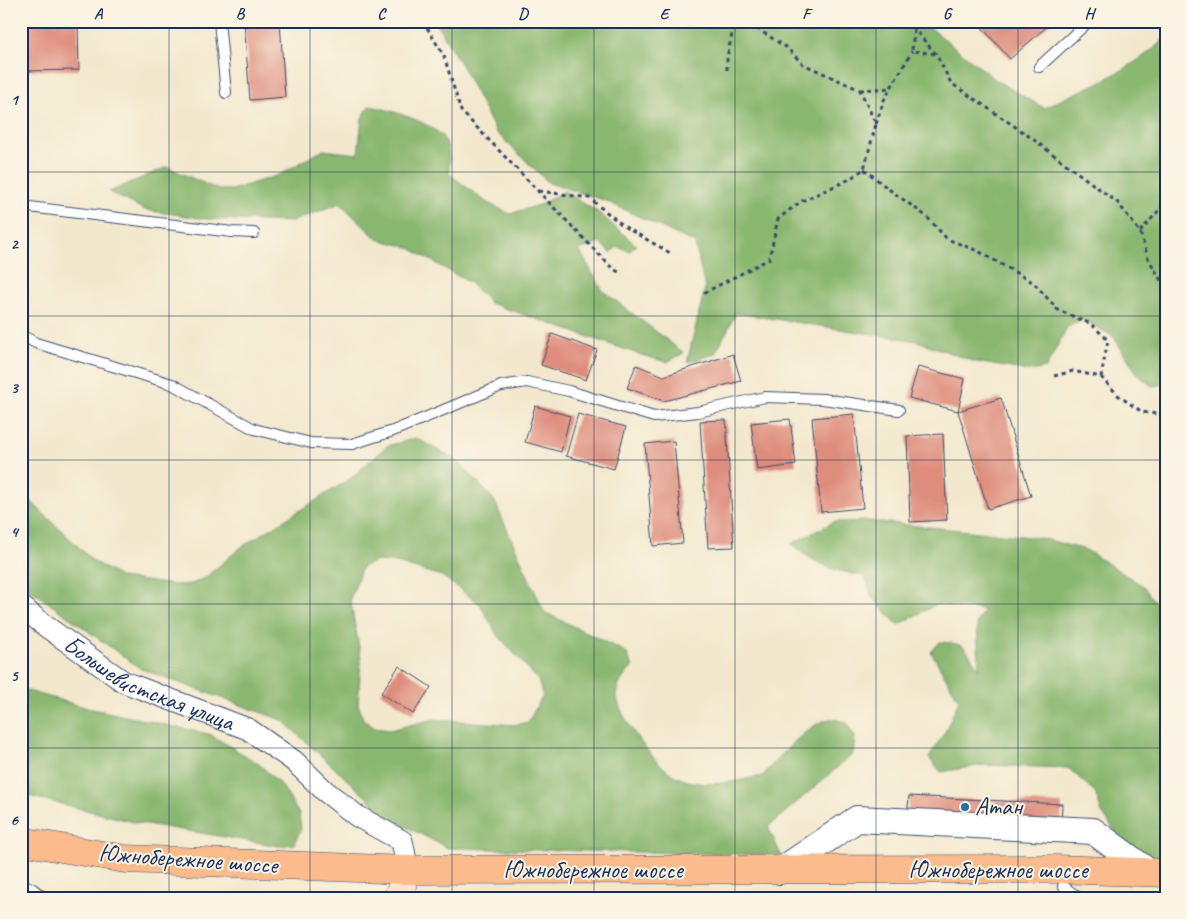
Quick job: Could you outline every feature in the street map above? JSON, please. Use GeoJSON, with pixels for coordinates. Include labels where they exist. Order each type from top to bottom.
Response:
{"type":"FeatureCollection","features":[{"type":"Feature","properties":{"kind":"highway","name":"Южнобережное шоссе"},"geometry":{"type":"LineString","coordinates":[[21,841],[125,859],[402,885],[780,871],[1056,869],[1160,878]]}},
{"type":"Feature","properties":{"kind":"highway","name":"Южнобережное шоссе"},"geometry":{"type":"LineString","coordinates":[[21,858],[99,870],[402,885],[1071,892],[1160,878]]}},
{"type":"Feature","properties":{"kind":"street","name":"Большевистская улица"},"geometry":{"type":"LineString","coordinates":[[21,606],[44,626],[124,682],[248,729],[294,761],[324,791],[357,816],[402,841],[402,885]]}},
{"type":"Feature","properties":{"kind":"street"},"geometry":{"type":"LineString","coordinates":[[780,871],[857,819],[1094,831],[1160,878]]}},
{"type":"Feature","properties":{"kind":"lane"},"geometry":{"type":"LineString","coordinates":[[219,21],[226,93]]}},
{"type":"Feature","properties":{"kind":"lane"},"geometry":{"type":"LineString","coordinates":[[1039,67],[1089,21]]}},
{"type":"Feature","properties":{"kind":"lane"},"geometry":{"type":"LineString","coordinates":[[21,206],[232,232],[254,232]]}},
{"type":"Feature","properties":{"kind":"lane"},"geometry":{"type":"LineString","coordinates":[[21,335],[36,343],[172,384],[254,428],[311,443],[352,444],[393,431],[501,386],[527,382],[569,390],[654,417],[698,412],[765,397],[823,399],[899,410]]}},
{"type":"Feature","properties":{"kind":"lane"},"geometry":{"type":"LineString","coordinates":[[21,884],[33,889],[44,898]]}},
{"type":"Feature","properties":{"kind":"path"},"geometry":{"type":"LineString","coordinates":[[424,21],[444,56],[461,111],[614,270],[621,273]]}},
{"type":"Feature","properties":{"kind":"path"},"geometry":{"type":"LineString","coordinates":[[727,70],[727,56],[735,21]]}},
{"type":"Feature","properties":{"kind":"path"},"geometry":{"type":"LineString","coordinates":[[745,21],[786,47],[803,64],[860,90],[891,88]]}},
{"type":"Feature","properties":{"kind":"path"},"geometry":{"type":"LineString","coordinates":[[907,21],[936,54],[951,83],[1026,134],[1118,203],[1140,232],[1148,258],[1166,289]]}},
{"type":"Feature","properties":{"kind":"path"},"geometry":{"type":"LineString","coordinates":[[704,293],[769,259],[778,219],[800,202],[848,180],[864,168],[884,100],[912,52],[914,30]]}},
{"type":"Feature","properties":{"kind":"path"},"geometry":{"type":"LineString","coordinates":[[912,52],[936,54]]}},
{"type":"Feature","properties":{"kind":"path"},"geometry":{"type":"LineString","coordinates":[[860,90],[876,124]]}},
{"type":"Feature","properties":{"kind":"path"},"geometry":{"type":"LineString","coordinates":[[864,168],[926,216],[947,239],[978,251],[1034,283],[1058,310],[1091,324],[1108,340],[1101,377]]}},
{"type":"Feature","properties":{"kind":"path"},"geometry":{"type":"LineString","coordinates":[[538,191],[589,198],[626,227],[672,254]]}},
{"type":"Feature","properties":{"kind":"path"},"geometry":{"type":"LineString","coordinates":[[1140,232],[1166,202]]}},
{"type":"Feature","properties":{"kind":"path"},"geometry":{"type":"LineString","coordinates":[[1054,376],[1073,371],[1101,377],[1119,396],[1142,412],[1166,415]]}},
{"type":"Feature","properties":{"kind":"green space"},"geometry":{"type":"Polygon","coordinates":[[[435,21],[922,21],[997,81],[1044,108],[1124,69],[1139,60],[1166,37],[1166,384],[1152,386],[1139,376],[1113,336],[1083,320],[1067,327],[1046,368],[1030,371],[976,362],[917,341],[736,313],[715,354],[687,362],[705,288],[695,243],[604,200],[549,183],[496,132],[464,70],[435,21]]]}},
{"type":"Feature","properties":{"kind":"green space"},"geometry":{"type":"Polygon","coordinates":[[[369,106],[410,117],[439,133],[447,147],[449,174],[486,202],[510,214],[542,204],[564,191],[599,213],[636,245],[630,251],[617,247],[610,253],[600,243],[579,250],[603,291],[684,353],[667,362],[641,355],[490,303],[470,283],[408,247],[377,239],[340,203],[291,222],[207,219],[145,210],[109,192],[167,167],[219,190],[232,190],[279,175],[323,150],[358,154],[362,118],[369,106]]]}},
{"type":"Feature","properties":{"kind":"green space"},"geometry":{"type":"Polygon","coordinates":[[[416,438],[459,462],[494,500],[544,612],[626,652],[633,667],[621,681],[617,692],[622,713],[649,752],[669,772],[677,777],[687,781],[709,784],[763,776],[775,761],[813,726],[831,719],[846,722],[855,737],[853,754],[768,827],[781,855],[448,848],[389,818],[282,720],[141,669],[21,583],[21,492],[93,561],[121,578],[176,585],[192,584],[206,577],[240,548],[350,479],[387,446],[416,438]],[[377,561],[362,567],[350,599],[361,658],[358,704],[363,719],[375,728],[390,730],[434,719],[514,725],[528,722],[543,696],[538,680],[496,633],[480,604],[442,576],[393,562],[377,561]]]}},
{"type":"Feature","properties":{"kind":"green space"},"geometry":{"type":"Polygon","coordinates":[[[868,521],[1040,538],[1086,550],[1143,586],[1166,617],[1166,864],[1150,863],[1120,838],[1102,813],[1095,792],[1068,768],[982,765],[941,772],[929,758],[946,730],[959,700],[931,652],[940,642],[956,644],[967,651],[979,669],[977,622],[984,610],[937,604],[898,625],[872,597],[865,576],[825,566],[808,557],[791,544],[834,522],[868,521]]]}},
{"type":"Feature","properties":{"kind":"green space"},"geometry":{"type":"Polygon","coordinates":[[[21,689],[88,708],[209,734],[258,763],[282,786],[299,814],[301,829],[294,844],[279,846],[134,822],[21,794],[21,689]]]}},
{"type":"Feature","properties":{"kind":"building"},"geometry":{"type":"Polygon","coordinates":[[[21,21],[78,21],[79,70],[21,71],[21,21]]]}},
{"type":"Feature","properties":{"kind":"building"},"geometry":{"type":"Polygon","coordinates":[[[244,21],[280,21],[285,97],[250,100],[244,21]]]}},
{"type":"Feature","properties":{"kind":"building"},"geometry":{"type":"Polygon","coordinates":[[[976,21],[1053,21],[1010,59],[976,21]]]}},
{"type":"Feature","properties":{"kind":"building"},"geometry":{"type":"Polygon","coordinates":[[[552,334],[597,350],[586,380],[541,365],[552,334]]]}},
{"type":"Feature","properties":{"kind":"building"},"geometry":{"type":"Polygon","coordinates":[[[733,354],[741,381],[664,401],[627,388],[636,365],[664,376],[733,354]]]}},
{"type":"Feature","properties":{"kind":"building"},"geometry":{"type":"Polygon","coordinates":[[[918,367],[965,379],[958,411],[909,398],[918,367]]]}},
{"type":"Feature","properties":{"kind":"building"},"geometry":{"type":"Polygon","coordinates":[[[1001,398],[1031,496],[988,509],[958,411],[1001,398]]]}},
{"type":"Feature","properties":{"kind":"building"},"geometry":{"type":"Polygon","coordinates":[[[535,406],[570,416],[561,452],[525,442],[535,406]]]}},
{"type":"Feature","properties":{"kind":"building"},"geometry":{"type":"Polygon","coordinates":[[[578,414],[626,427],[614,469],[566,456],[578,414]]]}},
{"type":"Feature","properties":{"kind":"building"},"geometry":{"type":"Polygon","coordinates":[[[854,414],[863,508],[821,512],[812,418],[854,414]]]}},
{"type":"Feature","properties":{"kind":"building"},"geometry":{"type":"Polygon","coordinates":[[[790,419],[796,465],[757,470],[751,423],[790,419]]]}},
{"type":"Feature","properties":{"kind":"building"},"geometry":{"type":"Polygon","coordinates":[[[726,420],[734,547],[708,548],[700,421],[726,420]]]}},
{"type":"Feature","properties":{"kind":"building"},"geometry":{"type":"Polygon","coordinates":[[[943,434],[947,520],[910,522],[907,436],[943,434]]]}},
{"type":"Feature","properties":{"kind":"building"},"geometry":{"type":"Polygon","coordinates":[[[674,441],[683,543],[653,546],[645,444],[674,441]]]}},
{"type":"Feature","properties":{"kind":"building"},"geometry":{"type":"Polygon","coordinates":[[[399,666],[431,687],[413,714],[381,693],[399,666]]]}},
{"type":"Feature","properties":{"kind":"building"},"geometry":{"type":"Polygon","coordinates":[[[909,796],[1062,804],[1061,825],[907,817],[909,796]]]}},
{"type":"Feature","properties":{"kind":"place","name":"Атан"},"geometry":{"type":"Point","coordinates":[965,807]}}]}
